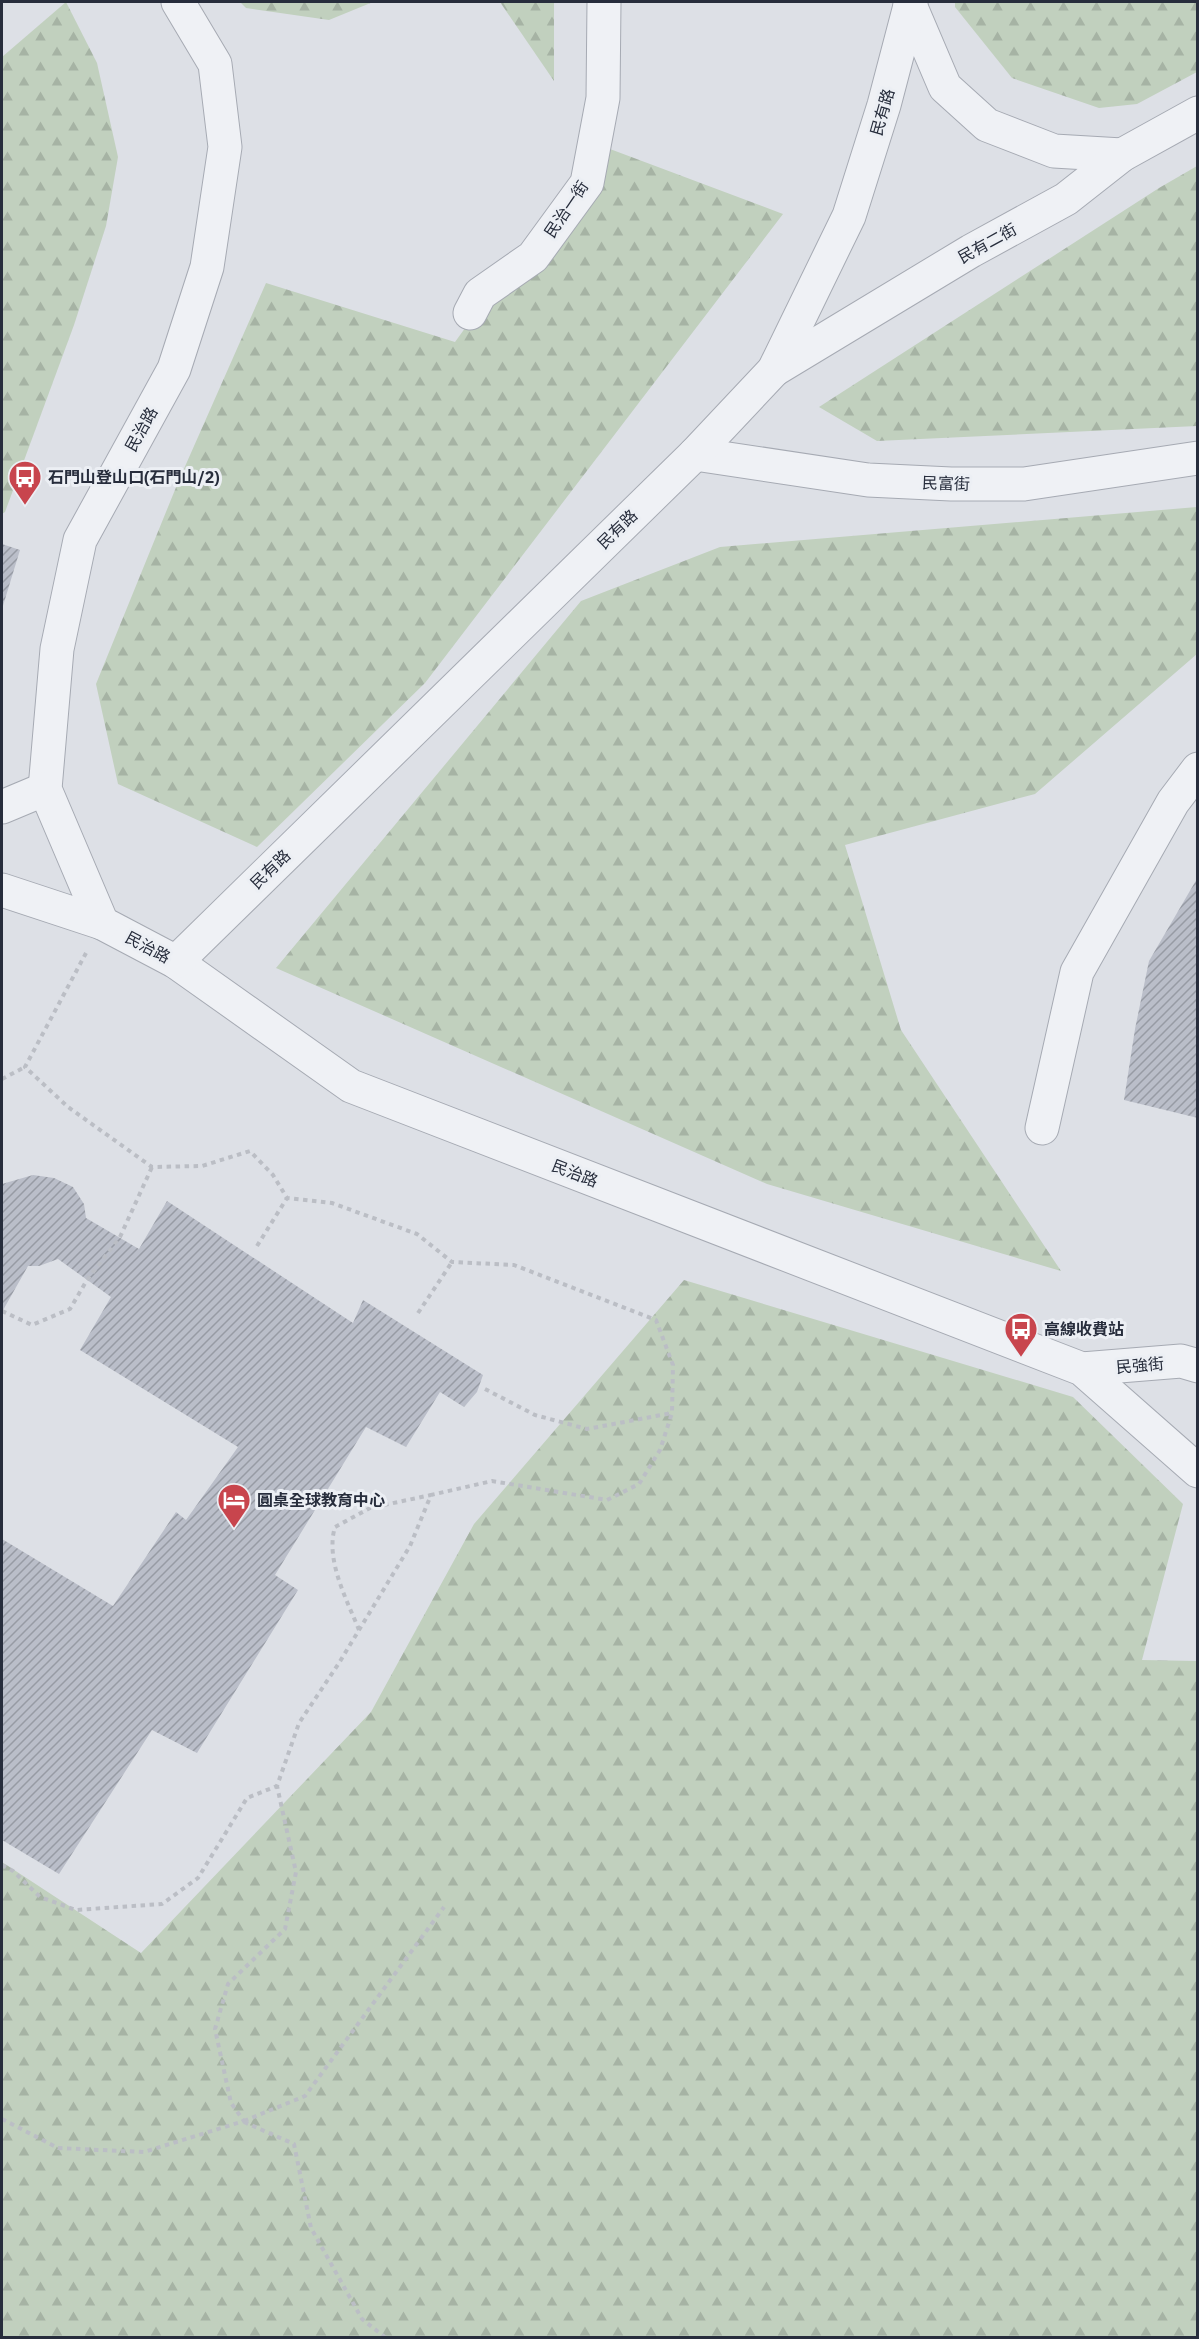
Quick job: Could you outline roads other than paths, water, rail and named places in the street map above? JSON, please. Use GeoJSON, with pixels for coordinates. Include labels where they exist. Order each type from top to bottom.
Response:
{"type":"FeatureCollection","features":[{"type":"Feature","properties":{"kind":"street","name":"民治路"},"geometry":{"type":"LineString","coordinates":[[178,2],[215,64],[225,147],[207,267],[174,369],[80,540],[57,649],[45,789],[102,923],[176,962],[351,1086],[1082,1369]]}},
{"type":"Feature","properties":{"kind":"street","name":"民治一街"},"geometry":{"type":"LineString","coordinates":[[470,313],[480,294],[533,257],[587,183],[603,98],[604,2]]}},
{"type":"Feature","properties":{"kind":"street"},"geometry":{"type":"LineString","coordinates":[[910,3],[945,87],[987,125],[1054,151],[1122,155]]}},
{"type":"Feature","properties":{"kind":"street","name":"民有路"},"geometry":{"type":"LineString","coordinates":[[176,962],[695,454],[774,370],[849,216],[884,105],[910,3]]}},
{"type":"Feature","properties":{"kind":"street","name":"民有二街"},"geometry":{"type":"LineString","coordinates":[[774,370],[971,251],[1066,199],[1122,155],[1197,113]]}},
{"type":"Feature","properties":{"kind":"street","name":"民富街"},"geometry":{"type":"LineString","coordinates":[[695,454],[868,480],[951,484],[1024,484],[1197,458]]}},
{"type":"Feature","properties":{"kind":"street"},"geometry":{"type":"LineString","coordinates":[[1042,1128],[1077,972],[1173,802],[1197,768]]}},
{"type":"Feature","properties":{"kind":"street"},"geometry":{"type":"LineString","coordinates":[[2,807],[45,789]]}},
{"type":"Feature","properties":{"kind":"street"},"geometry":{"type":"LineString","coordinates":[[2,890],[102,923]]}},
{"type":"Feature","properties":{"kind":"street","name":"民強街"},"geometry":{"type":"LineString","coordinates":[[1082,1369],[1181,1361],[1197,1366]]}},
{"type":"Feature","properties":{"kind":"street"},"geometry":{"type":"LineString","coordinates":[[1082,1369],[1184,1455],[1197,1471]]}},
{"type":"Feature","properties":{"kind":"place","name":"石門山登山口(石門山/2)"},"geometry":{"type":"Point","coordinates":[25,506]}},
{"type":"Feature","properties":{"kind":"place","name":"高線收費站"},"geometry":{"type":"Point","coordinates":[1021,1358]}},
{"type":"Feature","properties":{"kind":"place","name":"圓桌全球教育中心"},"geometry":{"type":"Point","coordinates":[234,1529]}}]}
